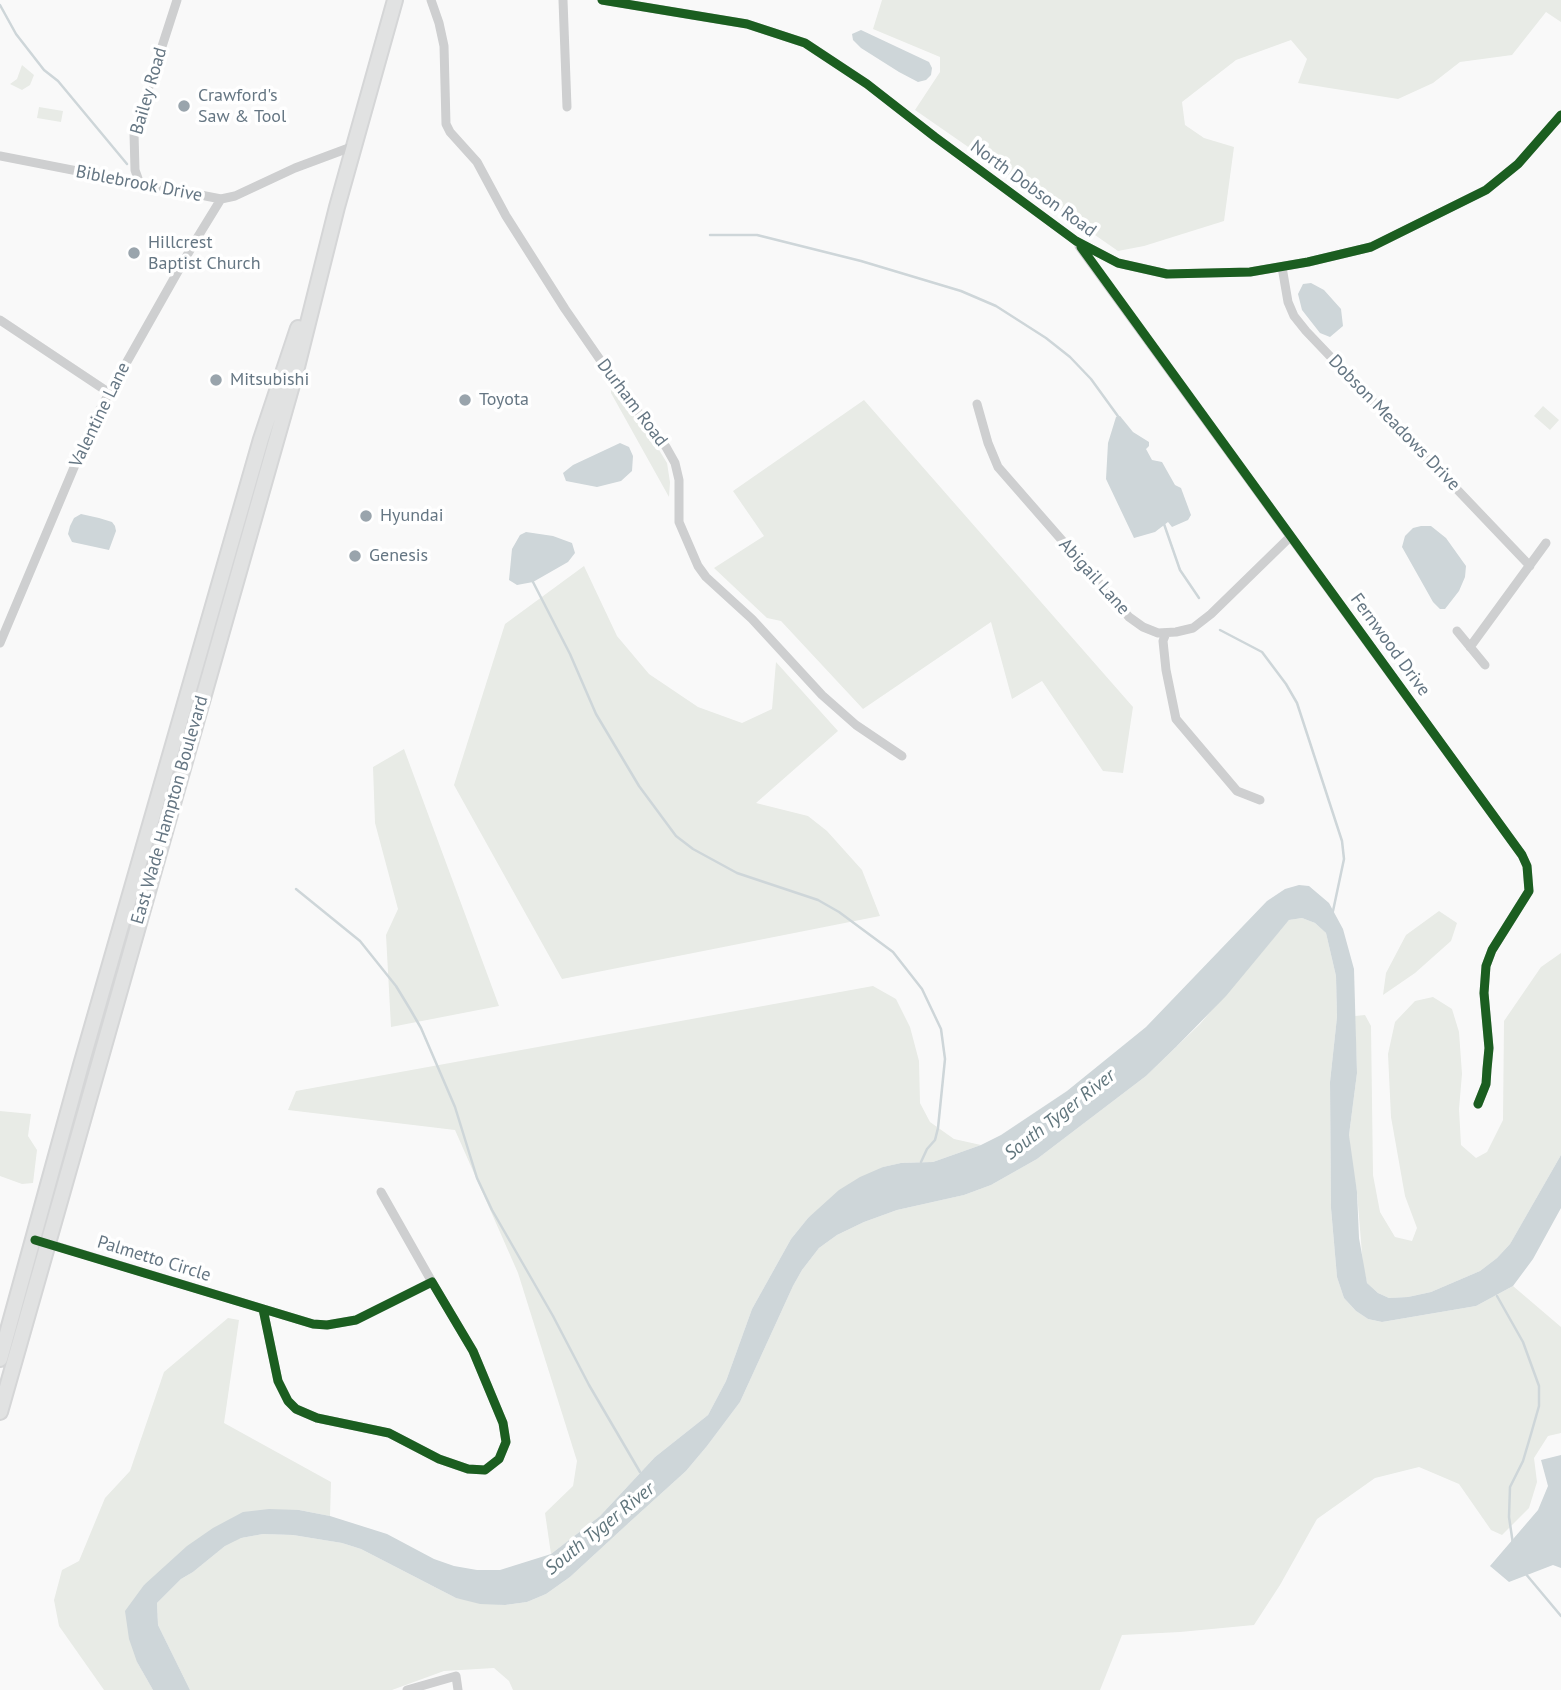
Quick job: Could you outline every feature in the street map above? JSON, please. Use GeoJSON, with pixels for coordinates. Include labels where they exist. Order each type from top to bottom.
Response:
{"type":"FeatureCollection","features":[{"type":"Feature","properties":{"kind":"main road","name":"East Wade Hampton Boulevard"},"geometry":{"type":"LineString","coordinates":[[0,1412],[7,1351],[30,1282],[395,0]]}},
{"type":"Feature","properties":{"kind":"street","name":"Bailey Road"},"geometry":{"type":"LineString","coordinates":[[140,184],[135,170],[134,133],[177,0]]}},
{"type":"Feature","properties":{"kind":"street","name":"Durham Road"},"geometry":{"type":"LineString","coordinates":[[431,0],[443,46],[446,124],[477,162],[506,216],[565,309],[621,390],[666,447],[675,463],[679,480],[679,522],[698,566],[706,577],[752,619],[822,695],[856,725],[902,756]]}},
{"type":"Feature","properties":{"kind":"street"},"geometry":{"type":"LineString","coordinates":[[563,0],[567,107]]}},
{"type":"Feature","properties":{"kind":"street","name":"North Dobson Road"},"geometry":{"type":"LineString","coordinates":[[601,0],[747,24],[805,43],[867,84],[1076,242],[1132,268],[1167,274],[1222,274],[1282,267],[1371,247],[1472,198],[1497,182],[1518,164],[1561,115]]}},
{"type":"Feature","properties":{"kind":"street","name":"Biblebrook Drive"},"geometry":{"type":"LineString","coordinates":[[0,156],[221,199],[235,196],[295,168],[354,146]]}},
{"type":"Feature","properties":{"kind":"street","name":"Valentine Lane"},"geometry":{"type":"LineString","coordinates":[[0,643],[94,420],[221,199]]}},
{"type":"Feature","properties":{"kind":"street","name":"Fernwood Drive"},"geometry":{"type":"LineString","coordinates":[[1076,242],[1516,844],[1527,866],[1530,891],[1492,950],[1486,966],[1484,993],[1489,1048],[1488,1069],[1486,1084],[1478,1104]]}},
{"type":"Feature","properties":{"kind":"street","name":"Dobson Meadows Drive"},"geometry":{"type":"LineString","coordinates":[[1282,267],[1288,302],[1294,316],[1306,331],[1530,566]]}},
{"type":"Feature","properties":{"kind":"street"},"geometry":{"type":"LineString","coordinates":[[0,320],[108,393]]}},
{"type":"Feature","properties":{"kind":"street","name":"Abigail Lane"},"geometry":{"type":"LineString","coordinates":[[977,404],[995,460],[1012,484],[1129,617],[1143,627],[1166,633]]}},
{"type":"Feature","properties":{"kind":"street"},"geometry":{"type":"LineString","coordinates":[[1260,800],[1237,791],[1176,719],[1163,641],[1166,633],[1193,628],[1290,537]]}},
{"type":"Feature","properties":{"kind":"street"},"geometry":{"type":"LineString","coordinates":[[1470,647],[1546,543]]}},
{"type":"Feature","properties":{"kind":"street"},"geometry":{"type":"LineString","coordinates":[[1457,631],[1485,665]]}},
{"type":"Feature","properties":{"kind":"street"},"geometry":{"type":"LineString","coordinates":[[263,1309],[278,1381],[288,1401],[296,1409],[317,1418],[389,1433],[450,1464],[485,1470],[493,1465],[504,1451],[506,1432],[473,1351],[380,1192]]}},
{"type":"Feature","properties":{"kind":"street","name":"Palmetto Circle"},"geometry":{"type":"LineString","coordinates":[[41,1242],[313,1324],[342,1324],[356,1320],[432,1282]]}},
{"type":"Feature","properties":{"kind":"street"},"geometry":{"type":"LineString","coordinates":[[407,1690],[456,1676],[458,1690]]}},
{"type":"Feature","properties":{"kind":"shaded area"},"geometry":{"type":"Polygon","coordinates":[[[882,0],[1561,0],[1561,22],[1546,12],[1512,55],[1460,62],[1433,83],[1398,99],[1298,83],[1307,59],[1291,40],[1236,60],[1182,102],[1185,125],[1204,138],[1234,147],[1224,221],[1144,246],[1118,251],[915,110],[940,72],[940,57],[873,29],[882,0]]]}},
{"type":"Feature","properties":{"kind":"shaded area"},"geometry":{"type":"Polygon","coordinates":[[[22,65],[34,75],[30,85],[22,90],[10,84],[17,79],[22,65]]]}},
{"type":"Feature","properties":{"kind":"shaded area"},"geometry":{"type":"Polygon","coordinates":[[[39,107],[63,111],[61,122],[37,118],[39,107]]]}},
{"type":"Feature","properties":{"kind":"shaded area"},"geometry":{"type":"Polygon","coordinates":[[[611,387],[667,463],[669,497],[611,393],[611,387]]]}},
{"type":"Feature","properties":{"kind":"shaded area"},"geometry":{"type":"Polygon","coordinates":[[[864,400],[1133,707],[1123,773],[1103,771],[1042,681],[1012,699],[991,622],[863,709],[781,621],[767,618],[714,568],[764,536],[733,491],[864,400]]]}},
{"type":"Feature","properties":{"kind":"shaded area"},"geometry":{"type":"Polygon","coordinates":[[[1543,406],[1559,420],[1550,430],[1534,416],[1543,406]]]}},
{"type":"Feature","properties":{"kind":"shaded area"},"geometry":{"type":"Polygon","coordinates":[[[584,566],[617,636],[649,674],[698,707],[742,723],[772,709],[776,662],[838,731],[756,803],[808,816],[827,831],[862,870],[880,916],[562,979],[454,785],[505,624],[584,566]]]}},
{"type":"Feature","properties":{"kind":"shaded area"},"geometry":{"type":"Polygon","coordinates":[[[404,749],[499,1006],[391,1027],[386,935],[398,909],[375,823],[373,767],[404,749]]]}},
{"type":"Feature","properties":{"kind":"shaded area"},"geometry":{"type":"Polygon","coordinates":[[[1439,911],[1457,923],[1451,941],[1415,973],[1383,995],[1386,973],[1406,935],[1439,911]]]}},
{"type":"Feature","properties":{"kind":"shaded area"},"geometry":{"type":"Polygon","coordinates":[[[1302,918],[1315,923],[1326,933],[1336,976],[1337,1017],[1330,1082],[1331,1208],[1337,1277],[1344,1298],[1368,1319],[1382,1322],[1476,1306],[1513,1286],[1561,1327],[1561,1433],[1548,1436],[1534,1458],[1537,1482],[1529,1508],[1502,1535],[1491,1530],[1459,1484],[1419,1467],[1375,1478],[1317,1519],[1254,1625],[1122,1635],[1100,1690],[513,1690],[509,1681],[494,1668],[444,1671],[392,1690],[190,1690],[158,1625],[157,1603],[181,1579],[225,1546],[241,1538],[263,1534],[293,1535],[342,1543],[361,1549],[456,1598],[505,1605],[527,1602],[546,1594],[570,1577],[686,1471],[707,1446],[740,1402],[793,1286],[819,1248],[837,1235],[864,1222],[897,1210],[964,1195],[991,1185],[1037,1159],[1146,1076],[1200,1024],[1289,920],[1302,918]]]}},
{"type":"Feature","properties":{"kind":"shaded area"},"geometry":{"type":"Polygon","coordinates":[[[1561,953],[1561,1155],[1510,1244],[1480,1271],[1431,1292],[1408,1297],[1389,1298],[1378,1293],[1367,1283],[1363,1266],[1349,1135],[1357,1073],[1355,1016],[1365,1015],[1371,1026],[1373,1175],[1380,1212],[1395,1237],[1412,1241],[1417,1228],[1405,1196],[1391,1117],[1388,1054],[1395,1022],[1415,1001],[1433,997],[1452,1009],[1459,1032],[1462,1074],[1459,1109],[1461,1145],[1476,1158],[1487,1152],[1503,1120],[1504,1021],[1541,967],[1561,953]]]}},
{"type":"Feature","properties":{"kind":"shaded area"},"geometry":{"type":"Polygon","coordinates":[[[873,986],[896,999],[910,1027],[919,1061],[920,1103],[930,1122],[954,1139],[981,1145],[933,1162],[901,1163],[883,1167],[808,1218],[791,1239],[752,1309],[726,1381],[708,1415],[655,1457],[600,1516],[551,1554],[545,1513],[573,1486],[577,1461],[518,1273],[455,1130],[288,1110],[296,1091],[873,986]]]}},
{"type":"Feature","properties":{"kind":"shaded area"},"geometry":{"type":"Polygon","coordinates":[[[0,1111],[31,1114],[28,1136],[37,1150],[33,1183],[22,1184],[0,1176],[0,1111]]]}},
{"type":"Feature","properties":{"kind":"shaded area"},"geometry":{"type":"Polygon","coordinates":[[[228,1318],[239,1320],[224,1423],[331,1482],[330,1516],[299,1510],[144,1585],[137,1662],[153,1690],[104,1690],[59,1626],[54,1600],[62,1570],[79,1561],[105,1498],[130,1471],[164,1372],[228,1318]]]}},
{"type":"Feature","properties":{"kind":"water"},"geometry":{"type":"Polygon","coordinates":[[[861,30],[929,62],[931,75],[918,82],[861,48],[853,40],[852,34],[861,30]]]}},
{"type":"Feature","properties":{"kind":"water"},"geometry":{"type":"Polygon","coordinates":[[[1311,283],[1324,290],[1341,309],[1343,326],[1330,337],[1320,333],[1302,310],[1298,294],[1303,284],[1311,283]]]}},
{"type":"Feature","properties":{"kind":"water"},"geometry":{"type":"Polygon","coordinates":[[[1120,416],[1133,432],[1149,442],[1146,449],[1152,460],[1162,462],[1175,485],[1181,488],[1191,515],[1188,520],[1172,527],[1168,522],[1155,532],[1134,538],[1106,479],[1108,443],[1116,417],[1120,416]]]}},
{"type":"Feature","properties":{"kind":"water"},"geometry":{"type":"Polygon","coordinates":[[[620,443],[629,447],[633,456],[632,471],[621,481],[597,487],[566,481],[563,473],[573,465],[620,443]]]}},
{"type":"Feature","properties":{"kind":"water"},"geometry":{"type":"Polygon","coordinates":[[[81,514],[112,522],[116,531],[109,550],[72,542],[68,534],[70,526],[74,518],[81,514]]]}},
{"type":"Feature","properties":{"kind":"water"},"geometry":{"type":"Polygon","coordinates":[[[1431,526],[1446,538],[1466,566],[1459,591],[1445,609],[1440,609],[1433,602],[1402,547],[1405,536],[1413,528],[1431,526]]]}},
{"type":"Feature","properties":{"kind":"water"},"geometry":{"type":"Polygon","coordinates":[[[526,532],[553,536],[572,543],[575,553],[568,562],[533,582],[517,585],[509,580],[512,549],[520,535],[526,532]]]}},
{"type":"Feature","properties":{"kind":"water","name":"South Tyger River"},"geometry":{"type":"Polygon","coordinates":[[[1299,885],[1309,886],[1329,903],[1343,929],[1354,969],[1357,1073],[1349,1135],[1357,1192],[1359,1238],[1367,1283],[1389,1298],[1408,1297],[1431,1292],[1480,1271],[1510,1244],[1561,1155],[1561,1208],[1533,1259],[1513,1286],[1476,1306],[1382,1322],[1368,1319],[1344,1298],[1337,1277],[1331,1208],[1330,1082],[1337,1017],[1336,976],[1326,933],[1315,923],[1302,918],[1289,920],[1226,996],[1146,1076],[1037,1159],[991,1185],[964,1195],[897,1210],[864,1222],[837,1235],[819,1248],[793,1286],[740,1402],[707,1446],[686,1471],[570,1577],[546,1594],[527,1602],[480,1604],[456,1598],[361,1549],[342,1543],[293,1535],[263,1534],[241,1538],[225,1546],[181,1579],[157,1603],[158,1625],[190,1690],[153,1690],[137,1662],[129,1639],[125,1611],[144,1585],[187,1546],[243,1512],[299,1510],[330,1516],[387,1534],[434,1559],[477,1570],[500,1570],[551,1554],[600,1516],[655,1457],[708,1415],[726,1381],[752,1309],[791,1239],[808,1218],[839,1190],[883,1167],[901,1163],[933,1162],[1001,1135],[1067,1091],[1146,1027],[1267,901],[1285,889],[1299,885]]]}},
{"type":"Feature","properties":{"kind":"water"},"geometry":{"type":"Polygon","coordinates":[[[1561,1455],[1561,1568],[1553,1565],[1509,1582],[1490,1566],[1538,1510],[1548,1486],[1541,1460],[1561,1455]]]}},
{"type":"Feature","properties":{"kind":"waterway"},"geometry":{"type":"LineString","coordinates":[[0,5],[16,34],[44,70],[58,81],[127,164]]}},
{"type":"Feature","properties":{"kind":"waterway"},"geometry":{"type":"LineString","coordinates":[[710,235],[757,235],[861,261],[961,291],[996,306],[1070,357],[1091,379],[1120,419]]}},
{"type":"Feature","properties":{"kind":"waterway"},"geometry":{"type":"LineString","coordinates":[[1164,524],[1180,570],[1199,598]]}},
{"type":"Feature","properties":{"kind":"waterway"},"geometry":{"type":"LineString","coordinates":[[533,582],[570,654],[596,714],[639,786],[676,836],[693,849],[737,873],[818,900],[839,912],[893,952],[922,989],[941,1029],[945,1059],[938,1128],[935,1140],[921,1162]]}},
{"type":"Feature","properties":{"kind":"waterway"},"geometry":{"type":"LineString","coordinates":[[1220,630],[1262,652],[1297,703],[1342,841],[1344,859],[1333,911]]}},
{"type":"Feature","properties":{"kind":"waterway","name":"South Tyger River"},"geometry":{"type":"LineString","coordinates":[[296,889],[360,941],[396,986],[410,1009],[455,1107],[477,1178],[492,1210],[640,1472]]}},
{"type":"Feature","properties":{"kind":"waterway"},"geometry":{"type":"LineString","coordinates":[[1497,1296],[1523,1342],[1539,1386],[1539,1406],[1531,1434],[1523,1461],[1510,1487],[1509,1517],[1513,1544]]}},
{"type":"Feature","properties":{"kind":"waterway"},"geometry":{"type":"LineString","coordinates":[[1525,1573],[1561,1616]]}},
{"type":"Feature","properties":{"kind":"cycle path"},"geometry":{"type":"LineString","coordinates":[[602,0],[747,24],[805,43],[867,84],[1076,241],[1118,263],[1167,274],[1250,272],[1371,247],[1486,190],[1518,164],[1561,115]]}},
{"type":"Feature","properties":{"kind":"cycle path"},"geometry":{"type":"LineString","coordinates":[[1081,247],[1522,855],[1527,866],[1529,891],[1492,950],[1486,966],[1484,993],[1489,1048],[1486,1084],[1478,1104]]}},
{"type":"Feature","properties":{"kind":"cycle path"},"geometry":{"type":"LineString","coordinates":[[35,1240],[313,1324],[327,1325],[356,1320],[432,1282],[473,1351],[503,1423],[506,1442],[499,1459],[485,1470],[468,1469],[439,1459],[389,1433],[317,1418],[296,1409],[288,1401],[278,1381],[263,1309]]}},
{"type":"Feature","properties":{"kind":"place","name":"Crawford's Saw & Tool"},"geometry":{"type":"Point","coordinates":[184,106]}},
{"type":"Feature","properties":{"kind":"place","name":"Hillcrest Baptist Church"},"geometry":{"type":"Point","coordinates":[134,253]}},
{"type":"Feature","properties":{"kind":"place","name":"Mitsubishi"},"geometry":{"type":"Point","coordinates":[216,380]}},
{"type":"Feature","properties":{"kind":"place","name":"Toyota"},"geometry":{"type":"Point","coordinates":[465,400]}},
{"type":"Feature","properties":{"kind":"place","name":"Hyundai"},"geometry":{"type":"Point","coordinates":[366,516]}},
{"type":"Feature","properties":{"kind":"place","name":"Genesis"},"geometry":{"type":"Point","coordinates":[355,556]}}]}
